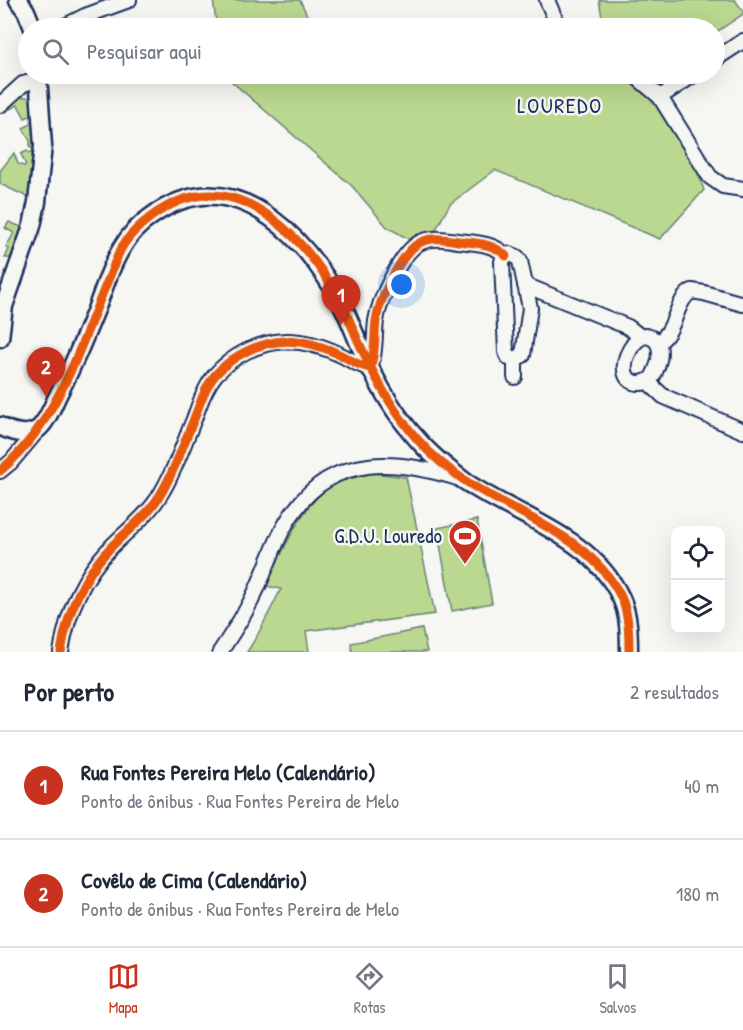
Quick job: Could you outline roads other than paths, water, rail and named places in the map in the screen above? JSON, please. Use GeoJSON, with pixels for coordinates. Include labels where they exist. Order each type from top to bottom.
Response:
{"type":"FeatureCollection","features":[{"type":"Feature","properties":{"kind":"street"},"geometry":{"type":"LineString","coordinates":[[18,0],[29,18]]}},
{"type":"Feature","properties":{"kind":"street"},"geometry":{"type":"LineString","coordinates":[[81,18],[129,0]]}},
{"type":"Feature","properties":{"kind":"street"},"geometry":{"type":"LineString","coordinates":[[547,0],[555,18]]}},
{"type":"Feature","properties":{"kind":"street"},"geometry":{"type":"LineString","coordinates":[[725,53],[743,41]]}},
{"type":"Feature","properties":{"kind":"street"},"geometry":{"type":"LineString","coordinates":[[0,105],[23,84]]}},
{"type":"Feature","properties":{"kind":"street"},"geometry":{"type":"LineString","coordinates":[[0,338],[4,306],[32,226],[37,202],[43,146],[39,84]]}},
{"type":"Feature","properties":{"kind":"street"},"geometry":{"type":"LineString","coordinates":[[645,84],[660,97],[710,177],[723,186],[743,189]]}},
{"type":"Feature","properties":{"kind":"street"},"geometry":{"type":"LineString","coordinates":[[660,97],[680,84]]}},
{"type":"Feature","properties":{"kind":"street"},"geometry":{"type":"LineString","coordinates":[[0,471],[11,462],[49,413],[82,346],[125,242],[156,214],[179,201],[196,196],[215,195],[236,199],[256,208],[293,236],[323,272],[336,292],[370,368],[387,398],[409,430],[431,454],[464,480],[545,526],[591,557],[613,583],[622,598],[628,625],[629,652]]}},
{"type":"Feature","properties":{"kind":"street"},"geometry":{"type":"LineString","coordinates":[[370,368],[376,319],[382,300],[402,262],[416,244],[439,239],[475,243],[496,248],[506,256]]}},
{"type":"Feature","properties":{"kind":"street"},"geometry":{"type":"LineString","coordinates":[[510,254],[517,257],[530,308],[523,355],[515,359],[509,358],[506,352],[502,262],[506,256],[510,254]]}},
{"type":"Feature","properties":{"kind":"street"},"geometry":{"type":"LineString","coordinates":[[504,284],[525,284],[541,293],[628,327],[641,337],[651,337],[658,343],[661,352],[654,374],[648,382]]}},
{"type":"Feature","properties":{"kind":"street"},"geometry":{"type":"LineString","coordinates":[[658,343],[670,331],[684,297],[692,291],[704,292],[743,304]]}},
{"type":"Feature","properties":{"kind":"street"},"geometry":{"type":"LineString","coordinates":[[641,337],[633,344],[625,371],[627,376],[635,383],[648,382],[668,399],[743,431]]}},
{"type":"Feature","properties":{"kind":"street"},"geometry":{"type":"LineString","coordinates":[[61,652],[76,598],[100,559],[152,508],[162,493],[205,391],[216,374],[231,360],[267,343],[286,340],[310,343],[370,368]]}},
{"type":"Feature","properties":{"kind":"street"},"geometry":{"type":"LineString","coordinates":[[515,359],[515,377]]}},
{"type":"Feature","properties":{"kind":"street"},"geometry":{"type":"LineString","coordinates":[[0,426],[14,432],[26,433],[38,430]]}},
{"type":"Feature","properties":{"kind":"street"},"geometry":{"type":"LineString","coordinates":[[220,652],[252,600],[295,510],[320,484],[337,473],[388,464],[421,468],[464,480]]}},
{"type":"Feature","properties":{"kind":"place","name":"Rua Fontes Pereira Melo (Calendário)"},"geometry":{"type":"Point","coordinates":[341,325]}},
{"type":"Feature","properties":{"kind":"place","name":"Covêlo de Cima (Calendário)"},"geometry":{"type":"Point","coordinates":[46,397]}},
{"type":"Feature","properties":{"kind":"place","name":"G.D.U. Louredo"},"geometry":{"type":"Point","coordinates":[465,565]}},
{"type":"Feature","properties":{"kind":"district","name":"LOUREDO"},"geometry":{"type":"Point","coordinates":[560,105]}}]}
